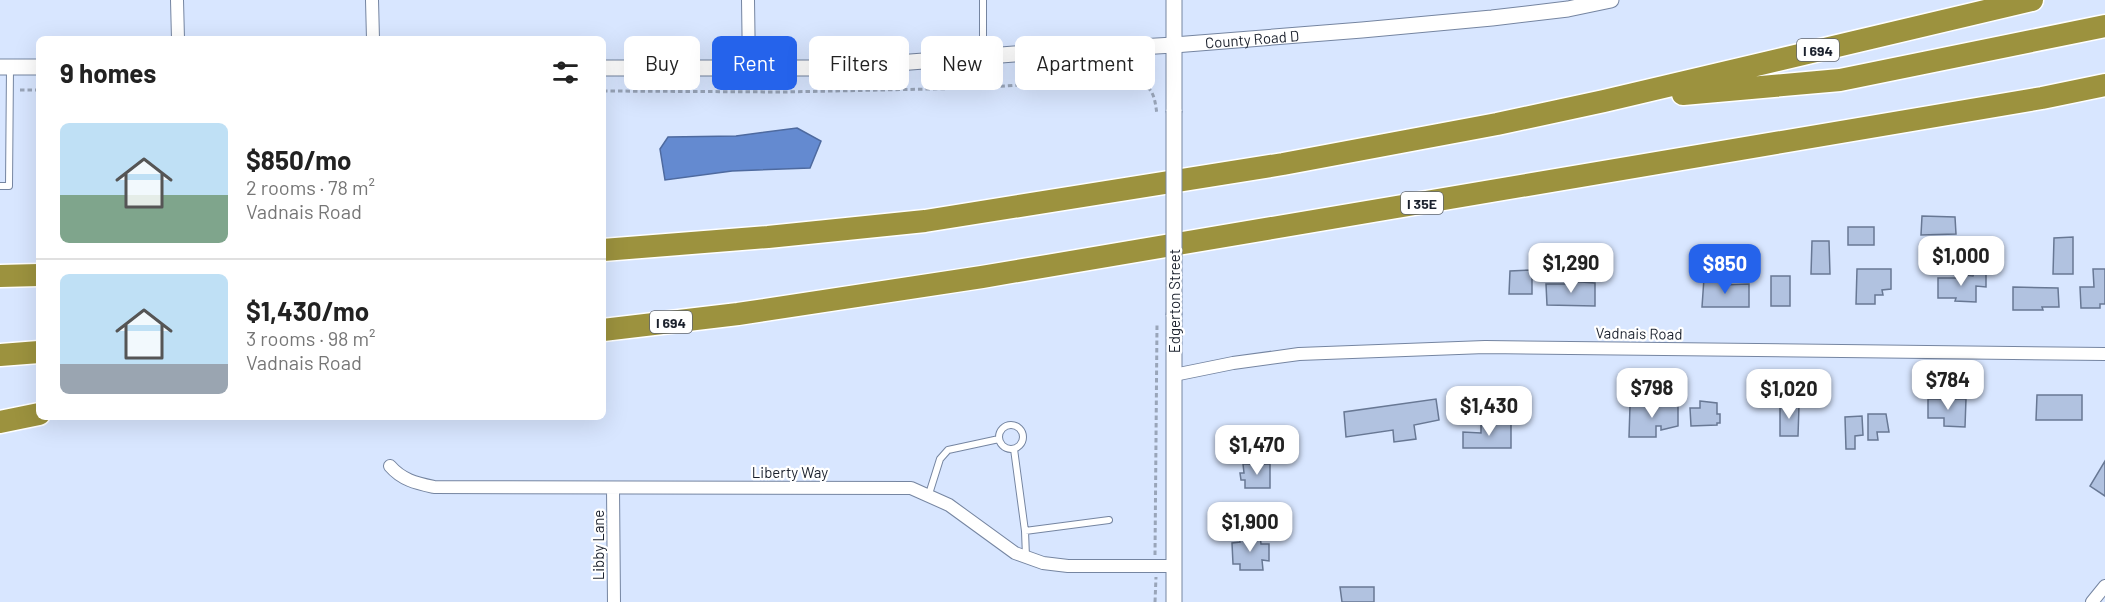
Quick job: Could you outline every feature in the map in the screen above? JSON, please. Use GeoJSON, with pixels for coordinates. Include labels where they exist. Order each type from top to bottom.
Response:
{"type":"FeatureCollection","features":[{"type":"Feature","properties":{"kind":"highway","name":"I 694"},"geometry":{"type":"LineString","coordinates":[[1604,101],[2032,0]]}},
{"type":"Feature","properties":{"kind":"highway"},"geometry":{"type":"LineString","coordinates":[[606,250],[768,237],[924,221],[1304,160],[1497,124],[1604,101],[1840,80],[2105,26]]}},
{"type":"Feature","properties":{"kind":"highway","name":"I 35E"},"geometry":{"type":"LineString","coordinates":[[606,322],[738,314],[994,276],[2030,100],[2105,85]]}},
{"type":"Feature","properties":{"kind":"highway"},"geometry":{"type":"LineString","coordinates":[[0,276],[36,275]]}},
{"type":"Feature","properties":{"kind":"highway","name":"I 694"},"geometry":{"type":"LineString","coordinates":[[606,330],[738,314]]}},
{"type":"Feature","properties":{"kind":"highway"},"geometry":{"type":"LineString","coordinates":[[0,355],[36,352]]}},
{"type":"Feature","properties":{"kind":"highway"},"geometry":{"type":"LineString","coordinates":[[0,406],[36,401]]}},
{"type":"Feature","properties":{"kind":"highway"},"geometry":{"type":"LineString","coordinates":[[0,422],[36,415]]}},
{"type":"Feature","properties":{"kind":"street"},"geometry":{"type":"LineString","coordinates":[[177,0],[178,36]]}},
{"type":"Feature","properties":{"kind":"street"},"geometry":{"type":"LineString","coordinates":[[372,0],[373,36]]}},
{"type":"Feature","properties":{"kind":"street"},"geometry":{"type":"LineString","coordinates":[[748,0],[749,36]]}},
{"type":"Feature","properties":{"kind":"street","name":"Edgerton Street"},"geometry":{"type":"LineString","coordinates":[[1173,0],[1174,602]]}},
{"type":"Feature","properties":{"kind":"street","name":"County Road D"},"geometry":{"type":"LineString","coordinates":[[1003,55],[1174,45],[1492,18],[1568,9],[1611,0]]}},
{"type":"Feature","properties":{"kind":"street","name":"County Road D"},"geometry":{"type":"LineString","coordinates":[[797,68],[833,68],[921,61]]}},
{"type":"Feature","properties":{"kind":"street"},"geometry":{"type":"LineString","coordinates":[[5,67],[36,67]]}},
{"type":"Feature","properties":{"kind":"street","name":"County Road D"},"geometry":{"type":"LineString","coordinates":[[606,68],[712,68]]}},
{"type":"Feature","properties":{"kind":"street","name":"Vadnais Road"},"geometry":{"type":"LineString","coordinates":[[1174,375],[1233,363],[1299,354],[1485,348],[2105,354]]}},
{"type":"Feature","properties":{"kind":"street","name":"Liberty Way"},"geometry":{"type":"LineString","coordinates":[[390,466],[415,483],[434,486],[613,488],[887,486],[911,488],[949,505],[1015,553],[1043,563],[1068,566],[1174,566]]}},
{"type":"Feature","properties":{"kind":"street","name":"Libby Lane"},"geometry":{"type":"LineString","coordinates":[[613,488],[614,602]]}},
{"type":"Feature","properties":{"kind":"street"},"geometry":{"type":"LineString","coordinates":[[2092,602],[2105,586]]}},
{"type":"Feature","properties":{"kind":"lane"},"geometry":{"type":"LineString","coordinates":[[983,0],[983,36]]}},
{"type":"Feature","properties":{"kind":"lane"},"geometry":{"type":"LineString","coordinates":[[0,186],[9,186],[5,67]]}},
{"type":"Feature","properties":{"kind":"lane"},"geometry":{"type":"LineString","coordinates":[[1011,425],[1023,434],[1022,442],[1014,449],[1002,446],[999,439],[1004,428],[1011,425]]}},
{"type":"Feature","properties":{"kind":"lane"},"geometry":{"type":"LineString","coordinates":[[928,494],[940,459],[948,450],[999,439]]}},
{"type":"Feature","properties":{"kind":"lane"},"geometry":{"type":"LineString","coordinates":[[1014,449],[1025,531],[1026,557]]}},
{"type":"Feature","properties":{"kind":"lane"},"geometry":{"type":"LineString","coordinates":[[1025,531],[1109,520]]}},
{"type":"Feature","properties":{"kind":"path"},"geometry":{"type":"LineString","coordinates":[[606,91],[784,92],[978,88],[1127,77],[1146,84],[1154,95],[1156,115]]}},
{"type":"Feature","properties":{"kind":"path"},"geometry":{"type":"LineString","coordinates":[[1155,602],[1157,324]]}},
{"type":"Feature","properties":{"kind":"water"},"geometry":{"type":"Polygon","coordinates":[[[797,128],[821,141],[810,168],[732,171],[665,180],[660,149],[668,137],[736,136],[797,128]]]}},
{"type":"Feature","properties":{"kind":"building"},"geometry":{"type":"Polygon","coordinates":[[[1922,216],[1955,217],[1956,234],[1921,235],[1922,216]]]}},
{"type":"Feature","properties":{"kind":"building"},"geometry":{"type":"Polygon","coordinates":[[[1848,227],[1874,227],[1874,245],[1848,245],[1848,227]]]}},
{"type":"Feature","properties":{"kind":"building"},"geometry":{"type":"Polygon","coordinates":[[[2073,237],[2073,274],[2053,274],[2054,238],[2073,237]]]}},
{"type":"Feature","properties":{"kind":"building"},"geometry":{"type":"Polygon","coordinates":[[[1812,241],[1829,241],[1830,274],[1811,274],[1812,241]]]}},
{"type":"Feature","properties":{"kind":"building"},"geometry":{"type":"Polygon","coordinates":[[[1857,269],[1891,269],[1891,289],[1882,290],[1883,295],[1875,295],[1875,304],[1856,304],[1857,269]]]}},
{"type":"Feature","properties":{"kind":"building"},"geometry":{"type":"Polygon","coordinates":[[[2093,269],[2105,269],[2105,304],[2100,304],[2100,308],[2081,308],[2080,287],[2094,287],[2093,269]]]}},
{"type":"Feature","properties":{"kind":"building"},"geometry":{"type":"Polygon","coordinates":[[[1532,270],[1532,294],[1509,294],[1510,271],[1532,270]]]}},
{"type":"Feature","properties":{"kind":"building"},"geometry":{"type":"Polygon","coordinates":[[[1974,273],[1986,274],[1986,287],[1976,286],[1976,302],[1955,301],[1956,298],[1938,298],[1938,278],[1956,278],[1957,274],[1973,276],[1974,273]]]}},
{"type":"Feature","properties":{"kind":"building"},"geometry":{"type":"Polygon","coordinates":[[[1771,276],[1790,276],[1790,306],[1771,306],[1771,276]]]}},
{"type":"Feature","properties":{"kind":"building"},"geometry":{"type":"Polygon","coordinates":[[[1704,278],[1720,279],[1721,285],[1749,284],[1749,307],[1702,307],[1704,278]]]}},
{"type":"Feature","properties":{"kind":"building"},"geometry":{"type":"Polygon","coordinates":[[[1567,281],[1595,283],[1595,306],[1547,305],[1546,284],[1567,284],[1567,281]]]}},
{"type":"Feature","properties":{"kind":"building"},"geometry":{"type":"Polygon","coordinates":[[[2013,287],[2058,288],[2059,307],[2042,307],[2043,310],[2013,310],[2013,287]]]}},
{"type":"Feature","properties":{"kind":"building"},"geometry":{"type":"Polygon","coordinates":[[[2037,395],[2082,395],[2082,420],[2036,420],[2037,395]]]}},
{"type":"Feature","properties":{"kind":"building"},"geometry":{"type":"Polygon","coordinates":[[[1436,399],[1439,420],[1414,425],[1416,439],[1394,442],[1393,430],[1346,437],[1344,412],[1436,399]]]}},
{"type":"Feature","properties":{"kind":"building"},"geometry":{"type":"Polygon","coordinates":[[[1928,399],[1966,399],[1965,427],[1944,426],[1944,418],[1928,418],[1928,399]]]}},
{"type":"Feature","properties":{"kind":"building"},"geometry":{"type":"Polygon","coordinates":[[[1700,401],[1717,403],[1720,423],[1691,426],[1690,408],[1700,408],[1700,401]]]}},
{"type":"Feature","properties":{"kind":"building"},"geometry":{"type":"Polygon","coordinates":[[[1678,404],[1678,426],[1661,430],[1661,426],[1656,426],[1656,437],[1629,437],[1630,406],[1678,404]]]}},
{"type":"Feature","properties":{"kind":"building"},"geometry":{"type":"Polygon","coordinates":[[[1780,404],[1799,405],[1798,436],[1780,436],[1780,404]]]}},
{"type":"Feature","properties":{"kind":"building"},"geometry":{"type":"Polygon","coordinates":[[[1868,414],[1886,414],[1889,432],[1877,432],[1878,440],[1868,440],[1868,414]]]}},
{"type":"Feature","properties":{"kind":"building"},"geometry":{"type":"Polygon","coordinates":[[[1862,416],[1863,435],[1855,436],[1855,449],[1846,449],[1845,417],[1862,416]]]}},
{"type":"Feature","properties":{"kind":"building"},"geometry":{"type":"Polygon","coordinates":[[[1481,423],[1511,424],[1511,448],[1463,448],[1463,432],[1481,433],[1481,423]]]}},
{"type":"Feature","properties":{"kind":"building"},"geometry":{"type":"Polygon","coordinates":[[[2105,461],[2105,496],[2090,486],[2105,461]]]}},
{"type":"Feature","properties":{"kind":"building"},"geometry":{"type":"Polygon","coordinates":[[[1243,464],[1270,464],[1270,488],[1245,488],[1245,480],[1241,480],[1240,473],[1244,473],[1243,464]]]}},
{"type":"Feature","properties":{"kind":"building"},"geometry":{"type":"Polygon","coordinates":[[[1265,515],[1282,516],[1282,532],[1264,532],[1265,515]]]}},
{"type":"Feature","properties":{"kind":"building"},"geometry":{"type":"Polygon","coordinates":[[[1260,535],[1261,544],[1269,544],[1269,561],[1262,560],[1263,570],[1240,570],[1240,564],[1233,564],[1232,543],[1240,542],[1239,536],[1260,535]]]}},
{"type":"Feature","properties":{"kind":"building"},"geometry":{"type":"Polygon","coordinates":[[[1340,587],[1374,587],[1374,602],[1342,602],[1340,587]]]}}]}
